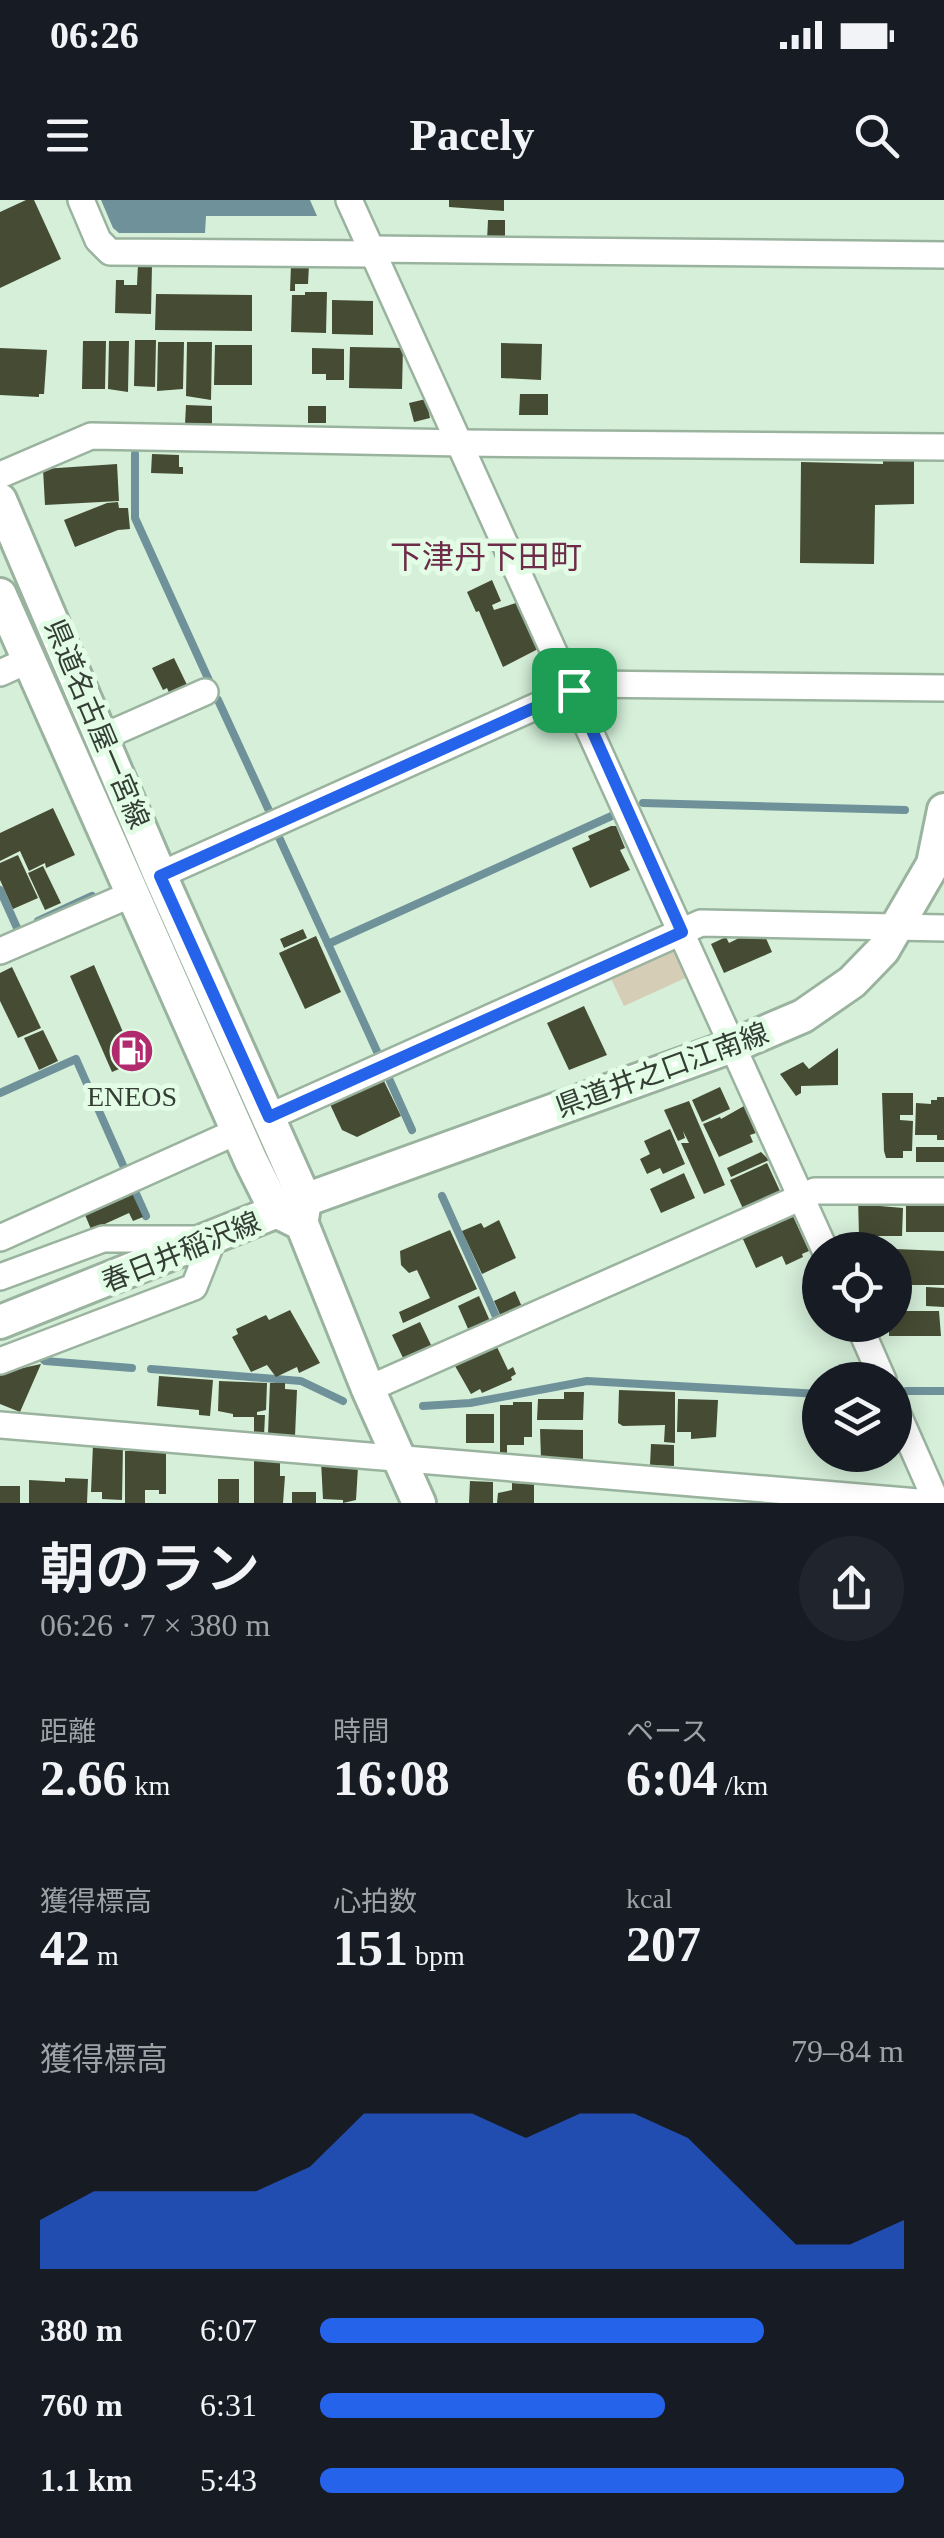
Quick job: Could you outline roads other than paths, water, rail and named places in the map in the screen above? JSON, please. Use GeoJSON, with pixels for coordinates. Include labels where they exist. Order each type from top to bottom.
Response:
{"type":"FeatureCollection","features":[{"type":"Feature","properties":{"kind":"main road","name":"県道名古屋一宮線"},"geometry":{"type":"LineString","coordinates":[[0,500],[160,876],[269,1117],[295,1212]]}},
{"type":"Feature","properties":{"kind":"main road","name":"県道名古屋一宮線"},"geometry":{"type":"LineString","coordinates":[[0,595],[14,666],[132,894],[238,1131],[295,1212]]}},
{"type":"Feature","properties":{"kind":"main road","name":"県道井之口江南線"},"geometry":{"type":"LineString","coordinates":[[295,1212],[735,1046],[803,1016],[852,982],[883,950],[933,864],[944,810]]}},
{"type":"Feature","properties":{"kind":"main road","name":"春日井稲沢線"},"geometry":{"type":"LineString","coordinates":[[0,1322],[213,1239],[295,1212],[419,1503]]}},
{"type":"Feature","properties":{"kind":"street"},"geometry":{"type":"LineString","coordinates":[[81,200],[98,240],[110,252],[944,255]]}},
{"type":"Feature","properties":{"kind":"street"},"geometry":{"type":"LineString","coordinates":[[349,200],[818,1232]]}},
{"type":"Feature","properties":{"kind":"street"},"geometry":{"type":"LineString","coordinates":[[0,475],[91,436],[944,446]]}},
{"type":"Feature","properties":{"kind":"street"},"geometry":{"type":"LineString","coordinates":[[160,876],[586,684],[944,688]]}},
{"type":"Feature","properties":{"kind":"street"},"geometry":{"type":"LineString","coordinates":[[103,737],[205,692]]}},
{"type":"Feature","properties":{"kind":"street"},"geometry":{"type":"LineString","coordinates":[[0,952],[132,894]]}},
{"type":"Feature","properties":{"kind":"street"},"geometry":{"type":"LineString","coordinates":[[269,1117],[701,923],[944,928]]}},
{"type":"Feature","properties":{"kind":"street"},"geometry":{"type":"LineString","coordinates":[[0,1238],[238,1131]]}},
{"type":"Feature","properties":{"kind":"street"},"geometry":{"type":"LineString","coordinates":[[368,1389],[815,1192],[944,1191]]}},
{"type":"Feature","properties":{"kind":"street"},"geometry":{"type":"LineString","coordinates":[[0,1278],[103,1239],[213,1239],[194,1287],[0,1360]]}},
{"type":"Feature","properties":{"kind":"street"},"geometry":{"type":"LineString","coordinates":[[0,1425],[398,1458],[780,1496],[934,1503],[912,1449]]}},
{"type":"Feature","properties":{"kind":"water"},"geometry":{"type":"Polygon","coordinates":[[[101,200],[310,200],[317,216],[206,216],[205,233],[119,233],[101,200]]]}},
{"type":"Feature","properties":{"kind":"waterway"},"geometry":{"type":"LineString","coordinates":[[135,454],[135,518],[212,687]]}},
{"type":"Feature","properties":{"kind":"waterway"},"geometry":{"type":"LineString","coordinates":[[218,700],[271,815]]}},
{"type":"Feature","properties":{"kind":"waterway"},"geometry":{"type":"LineString","coordinates":[[643,803],[905,810]]}},
{"type":"Feature","properties":{"kind":"waterway"},"geometry":{"type":"LineString","coordinates":[[380,1058],[328,944],[616,814]]}},
{"type":"Feature","properties":{"kind":"waterway"},"geometry":{"type":"LineString","coordinates":[[277,833],[328,944]]}},
{"type":"Feature","properties":{"kind":"waterway"},"geometry":{"type":"LineString","coordinates":[[0,890],[18,930]]}},
{"type":"Feature","properties":{"kind":"waterway"},"geometry":{"type":"LineString","coordinates":[[38,921],[92,896]]}},
{"type":"Feature","properties":{"kind":"waterway"},"geometry":{"type":"LineString","coordinates":[[0,1093],[76,1059],[126,1172]]}},
{"type":"Feature","properties":{"kind":"waterway"},"geometry":{"type":"LineString","coordinates":[[386,1072],[412,1130]]}},
{"type":"Feature","properties":{"kind":"waterway"},"geometry":{"type":"LineString","coordinates":[[133,1187],[146,1216]]}},
{"type":"Feature","properties":{"kind":"waterway"},"geometry":{"type":"LineString","coordinates":[[442,1196],[498,1321]]}},
{"type":"Feature","properties":{"kind":"waterway"},"geometry":{"type":"LineString","coordinates":[[39,1356],[45,1361],[132,1368]]}},
{"type":"Feature","properties":{"kind":"waterway"},"geometry":{"type":"LineString","coordinates":[[151,1369],[301,1381],[343,1401]]}},
{"type":"Feature","properties":{"kind":"waterway"},"geometry":{"type":"LineString","coordinates":[[423,1406],[470,1403],[587,1381],[802,1393]]}},
{"type":"Feature","properties":{"kind":"waterway"},"geometry":{"type":"LineString","coordinates":[[912,1391],[944,1391]]}},
{"type":"Feature","properties":{"kind":"place","name":"ENEOS"},"geometry":{"type":"Point","coordinates":[132,1051]}},
{"type":"Feature","properties":{"kind":"district","name":"下津丹下田町"},"geometry":{"type":"Point","coordinates":[486,557]}}]}
